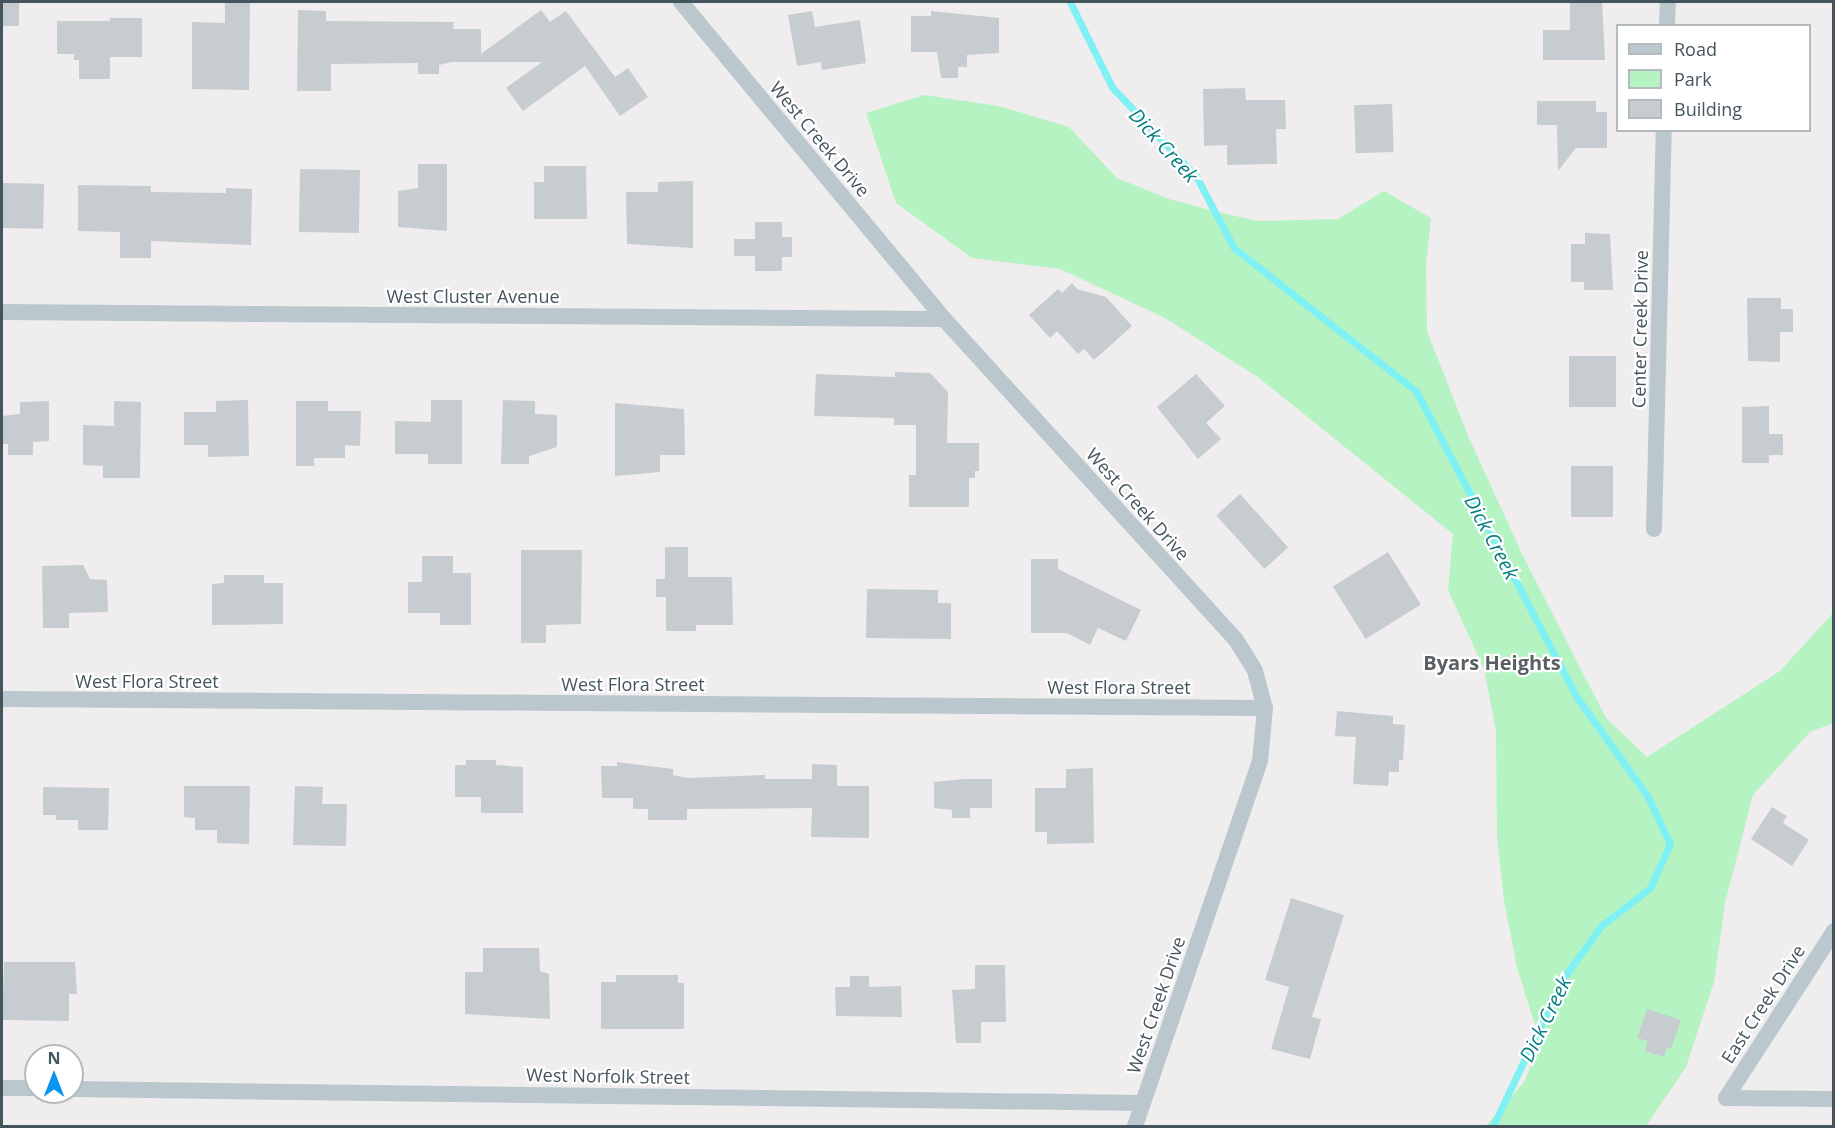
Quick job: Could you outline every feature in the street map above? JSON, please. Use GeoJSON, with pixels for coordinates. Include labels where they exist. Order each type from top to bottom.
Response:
{"type":"FeatureCollection","features":[{"type":"Feature","properties":{"kind":"street","name":"West Creek Drive"},"geometry":{"type":"LineString","coordinates":[[681,2],[944,319],[1236,640],[1255,671],[1265,708],[1260,761],[1136,1126]]}},
{"type":"Feature","properties":{"kind":"street"},"geometry":{"type":"LineString","coordinates":[[1667,24],[1668,2]]}},
{"type":"Feature","properties":{"kind":"street","name":"Center Creek Drive"},"geometry":{"type":"LineString","coordinates":[[1654,529],[1664,132]]}},
{"type":"Feature","properties":{"kind":"street","name":"West Cluster Avenue"},"geometry":{"type":"LineString","coordinates":[[2,312],[944,319]]}},
{"type":"Feature","properties":{"kind":"street","name":"West Flora Street"},"geometry":{"type":"LineString","coordinates":[[2,699],[1265,708]]}},
{"type":"Feature","properties":{"kind":"street","name":"East Creek Drive"},"geometry":{"type":"LineString","coordinates":[[1833,931],[1726,1098],[1833,1099]]}},
{"type":"Feature","properties":{"kind":"street"},"geometry":{"type":"LineString","coordinates":[[2,1088],[24,1088]]}},
{"type":"Feature","properties":{"kind":"street","name":"West Norfolk Street"},"geometry":{"type":"LineString","coordinates":[[84,1089],[1143,1103]]}},
{"type":"Feature","properties":{"kind":"green space"},"geometry":{"type":"Polygon","coordinates":[[[924,95],[999,106],[1069,127],[1117,178],[1169,199],[1210,210],[1257,221],[1338,219],[1384,191],[1431,218],[1426,264],[1427,331],[1469,438],[1523,556],[1606,718],[1647,757],[1780,671],[1833,613],[1833,723],[1810,732],[1753,795],[1725,903],[1714,982],[1686,1067],[1646,1126],[1486,1126],[1524,1082],[1541,1043],[1517,968],[1504,900],[1497,838],[1496,731],[1484,669],[1448,590],[1453,534],[1259,378],[1165,318],[1060,269],[972,258],[896,203],[866,113],[924,95]]]}},
{"type":"Feature","properties":{"kind":"building"},"geometry":{"type":"Polygon","coordinates":[[[2,2],[19,2],[19,26],[2,26],[2,2]]]}},
{"type":"Feature","properties":{"kind":"building"},"geometry":{"type":"Polygon","coordinates":[[[225,2],[250,2],[249,90],[192,89],[192,22],[225,23],[225,2]]]}},
{"type":"Feature","properties":{"kind":"building"},"geometry":{"type":"Polygon","coordinates":[[[1570,2],[1602,2],[1605,60],[1543,60],[1543,30],[1570,30],[1570,2]]]}},
{"type":"Feature","properties":{"kind":"building"},"geometry":{"type":"Polygon","coordinates":[[[298,10],[326,11],[326,21],[454,22],[453,29],[481,29],[481,54],[541,10],[550,22],[566,11],[615,77],[628,68],[648,97],[620,116],[585,66],[523,111],[506,88],[542,62],[452,62],[439,65],[439,74],[418,74],[418,63],[331,64],[331,91],[297,91],[298,10]]]}},
{"type":"Feature","properties":{"kind":"building"},"geometry":{"type":"Polygon","coordinates":[[[812,11],[815,27],[860,20],[866,63],[822,70],[821,62],[797,66],[788,15],[812,11]]]}},
{"type":"Feature","properties":{"kind":"building"},"geometry":{"type":"Polygon","coordinates":[[[931,11],[999,18],[999,53],[967,55],[967,67],[958,67],[958,78],[941,78],[937,52],[911,52],[911,16],[931,16],[931,11]]]}},
{"type":"Feature","properties":{"kind":"building"},"geometry":{"type":"Polygon","coordinates":[[[110,18],[142,18],[142,57],[110,57],[110,79],[79,79],[79,60],[74,60],[74,54],[57,54],[57,21],[110,21],[110,18]]]}},
{"type":"Feature","properties":{"kind":"building"},"geometry":{"type":"Polygon","coordinates":[[[1245,88],[1246,100],[1285,100],[1286,129],[1276,129],[1277,164],[1227,165],[1227,145],[1204,146],[1203,89],[1245,88]]]}},
{"type":"Feature","properties":{"kind":"building"},"geometry":{"type":"Polygon","coordinates":[[[1537,101],[1596,101],[1596,112],[1607,112],[1607,148],[1576,148],[1558,171],[1557,125],[1537,125],[1537,101]]]}},
{"type":"Feature","properties":{"kind":"building"},"geometry":{"type":"Polygon","coordinates":[[[1392,104],[1394,152],[1356,153],[1354,105],[1392,104]]]}},
{"type":"Feature","properties":{"kind":"building"},"geometry":{"type":"Polygon","coordinates":[[[418,164],[447,164],[447,231],[398,227],[398,191],[418,188],[418,164]]]}},
{"type":"Feature","properties":{"kind":"building"},"geometry":{"type":"Polygon","coordinates":[[[544,166],[586,166],[587,219],[534,219],[534,182],[544,182],[544,166]]]}},
{"type":"Feature","properties":{"kind":"building"},"geometry":{"type":"Polygon","coordinates":[[[300,169],[360,170],[359,233],[299,232],[300,169]]]}},
{"type":"Feature","properties":{"kind":"building"},"geometry":{"type":"Polygon","coordinates":[[[693,181],[693,248],[627,244],[626,192],[658,192],[658,182],[693,181]]]}},
{"type":"Feature","properties":{"kind":"building"},"geometry":{"type":"Polygon","coordinates":[[[2,183],[44,184],[43,229],[2,228],[2,183]]]}},
{"type":"Feature","properties":{"kind":"building"},"geometry":{"type":"Polygon","coordinates":[[[78,185],[151,186],[151,192],[226,193],[226,188],[252,189],[251,245],[151,241],[151,258],[120,258],[120,232],[78,231],[78,185]]]}},
{"type":"Feature","properties":{"kind":"building"},"geometry":{"type":"Polygon","coordinates":[[[755,222],[782,222],[782,237],[792,237],[792,257],[782,257],[782,271],[755,271],[755,256],[734,256],[734,239],[755,239],[755,222]]]}},
{"type":"Feature","properties":{"kind":"building"},"geometry":{"type":"Polygon","coordinates":[[[1585,233],[1610,234],[1613,290],[1584,290],[1584,282],[1571,282],[1571,244],[1585,244],[1585,233]]]}},
{"type":"Feature","properties":{"kind":"building"},"geometry":{"type":"Polygon","coordinates":[[[1072,283],[1077,289],[1106,297],[1132,326],[1094,360],[1084,349],[1078,354],[1057,331],[1050,338],[1029,315],[1058,289],[1062,293],[1072,283]]]}},
{"type":"Feature","properties":{"kind":"building"},"geometry":{"type":"Polygon","coordinates":[[[1747,298],[1781,298],[1781,309],[1793,309],[1793,332],[1780,332],[1780,362],[1748,361],[1747,298]]]}},
{"type":"Feature","properties":{"kind":"building"},"geometry":{"type":"Polygon","coordinates":[[[1569,356],[1616,356],[1616,407],[1569,407],[1569,356]]]}},
{"type":"Feature","properties":{"kind":"building"},"geometry":{"type":"Polygon","coordinates":[[[895,372],[930,373],[948,392],[947,443],[979,443],[979,471],[975,471],[975,478],[969,478],[969,507],[909,507],[909,475],[916,475],[916,425],[894,425],[894,418],[814,416],[816,374],[895,377],[895,372]]]}},
{"type":"Feature","properties":{"kind":"building"},"geometry":{"type":"Polygon","coordinates":[[[1196,374],[1225,406],[1206,423],[1221,439],[1198,459],[1157,407],[1196,374]]]}},
{"type":"Feature","properties":{"kind":"building"},"geometry":{"type":"Polygon","coordinates":[[[248,400],[249,456],[208,457],[208,445],[184,445],[184,412],[216,412],[216,401],[248,400]]]}},
{"type":"Feature","properties":{"kind":"building"},"geometry":{"type":"Polygon","coordinates":[[[431,400],[462,400],[462,464],[428,464],[428,454],[395,454],[395,421],[431,422],[431,400]]]}},
{"type":"Feature","properties":{"kind":"building"},"geometry":{"type":"Polygon","coordinates":[[[503,400],[535,401],[535,414],[557,415],[557,447],[529,456],[529,464],[501,464],[503,400]]]}},
{"type":"Feature","properties":{"kind":"building"},"geometry":{"type":"Polygon","coordinates":[[[49,401],[49,441],[33,442],[33,455],[8,455],[8,444],[2,444],[2,416],[20,414],[20,402],[49,401]]]}},
{"type":"Feature","properties":{"kind":"building"},"geometry":{"type":"Polygon","coordinates":[[[114,401],[141,402],[140,478],[103,478],[103,466],[83,465],[83,425],[114,426],[114,401]]]}},
{"type":"Feature","properties":{"kind":"building"},"geometry":{"type":"Polygon","coordinates":[[[296,401],[328,401],[328,411],[361,411],[360,446],[345,445],[345,458],[314,458],[314,466],[296,466],[296,401]]]}},
{"type":"Feature","properties":{"kind":"building"},"geometry":{"type":"Polygon","coordinates":[[[615,403],[684,409],[685,455],[660,455],[660,472],[615,476],[615,403]]]}},
{"type":"Feature","properties":{"kind":"building"},"geometry":{"type":"Polygon","coordinates":[[[1769,406],[1769,434],[1783,434],[1783,455],[1769,455],[1769,463],[1742,463],[1742,407],[1769,406]]]}},
{"type":"Feature","properties":{"kind":"building"},"geometry":{"type":"Polygon","coordinates":[[[1571,466],[1613,466],[1613,517],[1571,517],[1571,466]]]}},
{"type":"Feature","properties":{"kind":"building"},"geometry":{"type":"Polygon","coordinates":[[[1240,494],[1288,548],[1264,569],[1216,515],[1240,494]]]}},
{"type":"Feature","properties":{"kind":"building"},"geometry":{"type":"Polygon","coordinates":[[[665,547],[688,547],[688,577],[732,577],[733,625],[696,625],[696,631],[666,631],[666,597],[656,597],[656,579],[665,579],[665,547]]]}},
{"type":"Feature","properties":{"kind":"building"},"geometry":{"type":"Polygon","coordinates":[[[521,550],[582,550],[581,624],[546,625],[546,643],[521,643],[521,550]]]}},
{"type":"Feature","properties":{"kind":"building"},"geometry":{"type":"Polygon","coordinates":[[[1388,552],[1421,605],[1366,639],[1333,586],[1388,552]]]}},
{"type":"Feature","properties":{"kind":"building"},"geometry":{"type":"Polygon","coordinates":[[[422,556],[453,556],[453,573],[471,573],[471,625],[440,625],[440,613],[408,613],[408,582],[422,582],[422,556]]]}},
{"type":"Feature","properties":{"kind":"building"},"geometry":{"type":"Polygon","coordinates":[[[1031,559],[1058,559],[1058,569],[1141,610],[1126,641],[1098,628],[1090,645],[1067,633],[1031,633],[1031,559]]]}},
{"type":"Feature","properties":{"kind":"building"},"geometry":{"type":"Polygon","coordinates":[[[83,565],[90,579],[107,580],[108,612],[69,613],[69,628],[43,628],[42,566],[83,565]]]}},
{"type":"Feature","properties":{"kind":"building"},"geometry":{"type":"Polygon","coordinates":[[[224,575],[264,575],[264,583],[283,583],[283,624],[212,625],[212,584],[224,583],[224,575]]]}},
{"type":"Feature","properties":{"kind":"building"},"geometry":{"type":"Polygon","coordinates":[[[867,589],[938,590],[938,603],[951,603],[951,639],[866,638],[867,589]]]}},
{"type":"Feature","properties":{"kind":"building"},"geometry":{"type":"Polygon","coordinates":[[[1337,711],[1393,716],[1393,724],[1405,725],[1403,760],[1399,760],[1399,772],[1389,772],[1388,786],[1353,784],[1356,737],[1335,736],[1337,711]]]}},
{"type":"Feature","properties":{"kind":"building"},"geometry":{"type":"Polygon","coordinates":[[[466,760],[496,760],[496,765],[523,767],[523,813],[481,813],[481,797],[455,797],[455,765],[466,765],[466,760]]]}},
{"type":"Feature","properties":{"kind":"building"},"geometry":{"type":"Polygon","coordinates":[[[617,762],[673,769],[673,775],[687,778],[765,775],[765,779],[812,779],[812,764],[837,765],[837,786],[869,786],[869,838],[811,837],[812,808],[687,809],[687,820],[648,820],[648,809],[633,809],[633,798],[602,798],[601,766],[617,766],[617,762]]]}},
{"type":"Feature","properties":{"kind":"building"},"geometry":{"type":"Polygon","coordinates":[[[1093,768],[1094,843],[1047,844],[1047,832],[1035,832],[1035,788],[1066,788],[1066,769],[1093,768]]]}},
{"type":"Feature","properties":{"kind":"building"},"geometry":{"type":"Polygon","coordinates":[[[992,779],[992,808],[970,808],[970,818],[952,818],[952,810],[934,808],[934,782],[992,779]]]}},
{"type":"Feature","properties":{"kind":"building"},"geometry":{"type":"Polygon","coordinates":[[[184,786],[250,786],[249,844],[217,843],[217,830],[195,830],[195,818],[184,817],[184,786]]]}},
{"type":"Feature","properties":{"kind":"building"},"geometry":{"type":"Polygon","coordinates":[[[295,786],[323,787],[322,804],[347,804],[346,846],[293,845],[295,786]]]}},
{"type":"Feature","properties":{"kind":"building"},"geometry":{"type":"Polygon","coordinates":[[[43,787],[109,788],[108,830],[78,830],[78,820],[56,820],[56,815],[43,815],[43,787]]]}},
{"type":"Feature","properties":{"kind":"building"},"geometry":{"type":"Polygon","coordinates":[[[1772,807],[1787,816],[1783,823],[1809,840],[1792,866],[1751,839],[1772,807]]]}},
{"type":"Feature","properties":{"kind":"building"},"geometry":{"type":"Polygon","coordinates":[[[1291,898],[1344,915],[1312,1017],[1321,1019],[1310,1059],[1271,1049],[1289,987],[1265,980],[1291,898]]]}},
{"type":"Feature","properties":{"kind":"building"},"geometry":{"type":"Polygon","coordinates":[[[483,948],[539,948],[540,971],[549,974],[550,1019],[465,1014],[465,972],[483,972],[483,948]]]}},
{"type":"Feature","properties":{"kind":"building"},"geometry":{"type":"Polygon","coordinates":[[[4,962],[75,962],[77,994],[69,994],[69,1021],[2,1020],[4,962]]]}},
{"type":"Feature","properties":{"kind":"building"},"geometry":{"type":"Polygon","coordinates":[[[975,965],[1005,965],[1006,1022],[981,1022],[981,1043],[956,1043],[952,990],[975,989],[975,965]]]}},
{"type":"Feature","properties":{"kind":"building"},"geometry":{"type":"Polygon","coordinates":[[[616,975],[678,975],[678,983],[684,983],[684,1029],[601,1029],[601,982],[616,982],[616,975]]]}},
{"type":"Feature","properties":{"kind":"building"},"geometry":{"type":"Polygon","coordinates":[[[850,976],[869,976],[869,987],[901,986],[902,1017],[836,1016],[835,987],[850,987],[850,976]]]}},
{"type":"Feature","properties":{"kind":"building"},"geometry":{"type":"Polygon","coordinates":[[[1647,1009],[1681,1020],[1671,1049],[1667,1048],[1664,1057],[1645,1051],[1648,1041],[1637,1038],[1647,1009]]]}},
{"type":"Feature","properties":{"kind":"waterway","name":"Dick Creek"},"geometry":{"type":"LineString","coordinates":[[1070,2],[1112,87],[1196,176],[1234,248],[1416,391],[1576,696],[1648,797],[1670,844],[1650,888],[1601,926],[1562,980],[1493,1126]]}},
{"type":"Feature","properties":{"kind":"district","name":"Byars Heights"},"geometry":{"type":"Point","coordinates":[1492,662]}}]}
